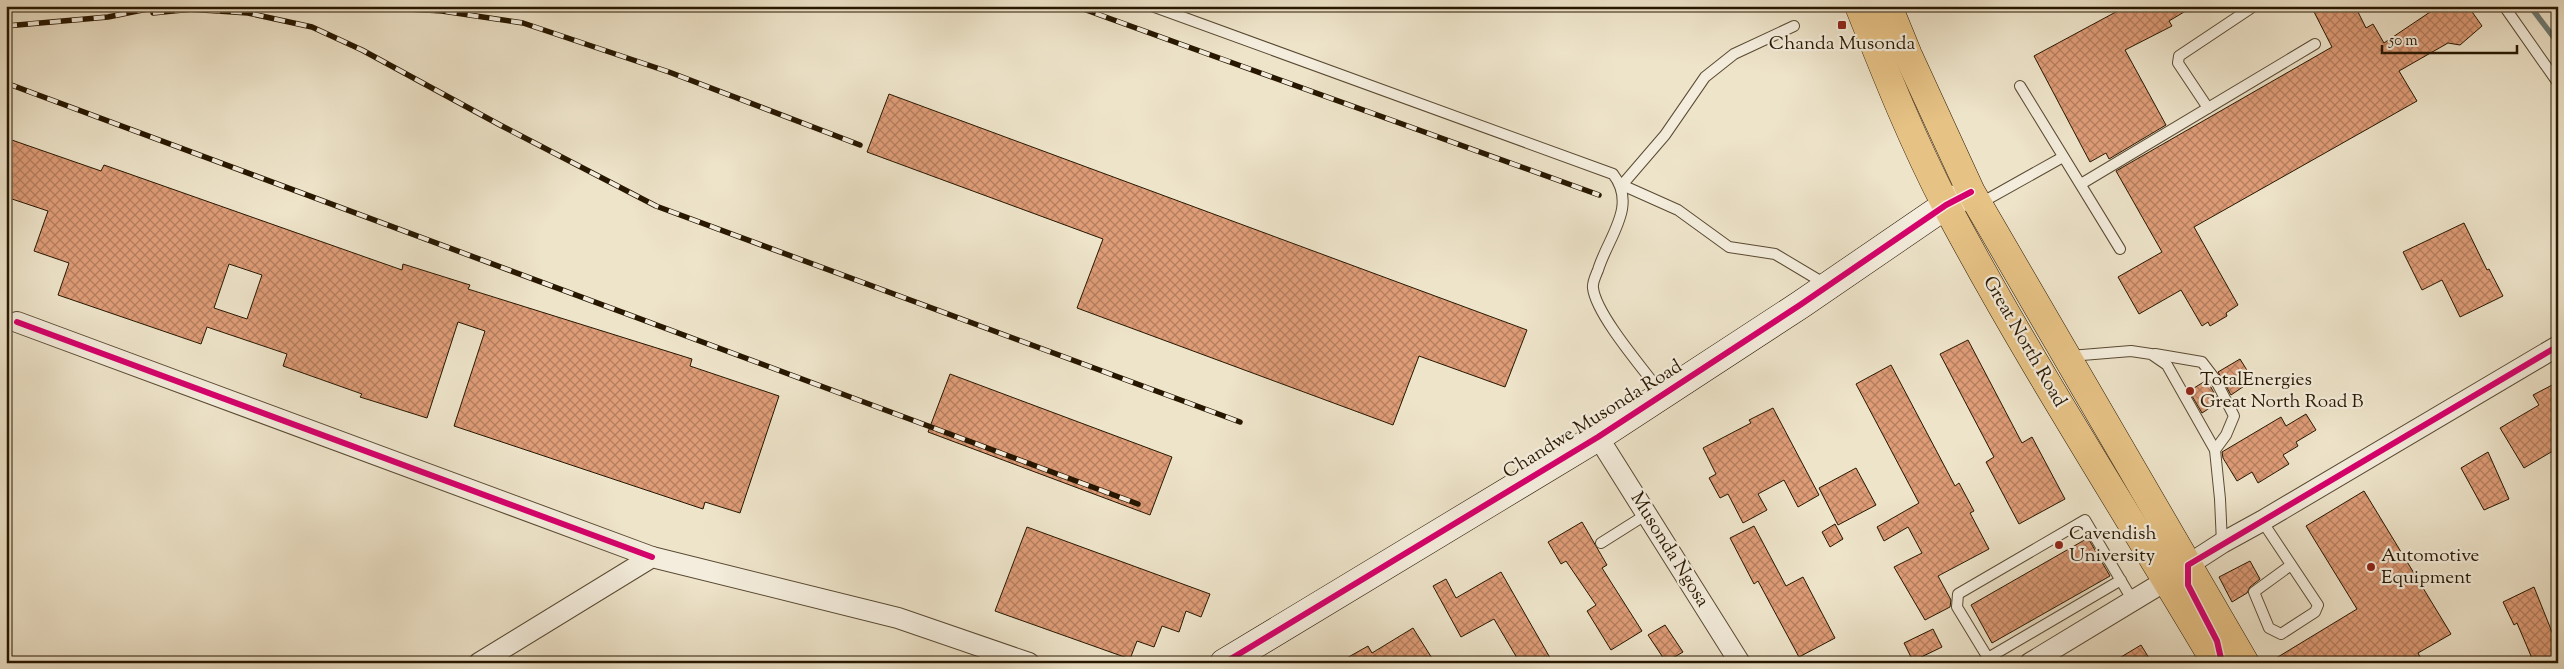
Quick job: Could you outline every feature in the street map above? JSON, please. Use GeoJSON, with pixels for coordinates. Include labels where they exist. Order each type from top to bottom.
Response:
{"type":"FeatureCollection","features":[{"type":"Feature","properties":{"kind":"main road","name":"Great North Road"},"geometry":{"type":"LineString","coordinates":[[1859,6],[1910,127],[1946,205],[2074,428],[2177,573],[2244,663]]}},
{"type":"Feature","properties":{"kind":"main road","name":"Great North Road"},"geometry":{"type":"LineString","coordinates":[[1888,6],[1912,64],[1974,198],[2066,356],[2177,573],[2216,663]]}},
{"type":"Feature","properties":{"kind":"street","name":"Chandwe Musonda Road"},"geometry":{"type":"LineString","coordinates":[[1224,663],[1598,437],[1946,205],[1974,198]]}},
{"type":"Feature","properties":{"kind":"street"},"geometry":{"type":"LineString","coordinates":[[17,322],[652,557],[898,618],[1029,663]]}},
{"type":"Feature","properties":{"kind":"street"},"geometry":{"type":"LineString","coordinates":[[2030,663],[2133,601],[2222,543],[2558,346]]}},
{"type":"Feature","properties":{"kind":"street","name":"Musonda Ngosa"},"geometry":{"type":"LineString","coordinates":[[1598,437],[1740,663]]}},
{"type":"Feature","properties":{"kind":"street"},"geometry":{"type":"LineString","coordinates":[[479,663],[652,557]]}},
{"type":"Feature","properties":{"kind":"street"},"geometry":{"type":"LineString","coordinates":[[2177,573],[2188,585],[2216,641],[2222,663]]}},
{"type":"Feature","properties":{"kind":"lane"},"geometry":{"type":"LineString","coordinates":[[1152,6],[1613,174],[1622,185],[1678,210],[1729,247],[1775,254],[1828,285]]}},
{"type":"Feature","properties":{"kind":"lane"},"geometry":{"type":"LineString","coordinates":[[2208,108],[2178,63],[2179,56],[2254,6]]}},
{"type":"Feature","properties":{"kind":"lane"},"geometry":{"type":"LineString","coordinates":[[2504,6],[2558,84]]}},
{"type":"Feature","properties":{"kind":"lane"},"geometry":{"type":"LineString","coordinates":[[1662,395],[1603,313],[1592,288],[1600,261],[1622,212],[1622,185],[1665,136],[1705,77],[1734,54],[1794,26]]}},
{"type":"Feature","properties":{"kind":"lane"},"geometry":{"type":"LineString","coordinates":[[2081,184],[2314,44]]}},
{"type":"Feature","properties":{"kind":"lane"},"geometry":{"type":"LineString","coordinates":[[2020,86],[2120,249]]}},
{"type":"Feature","properties":{"kind":"lane"},"geometry":{"type":"LineString","coordinates":[[1974,198],[2064,157]]}},
{"type":"Feature","properties":{"kind":"lane"},"geometry":{"type":"LineString","coordinates":[[2066,356],[2131,351],[2202,362],[2215,379],[2234,416],[2226,435],[2215,450]]}},
{"type":"Feature","properties":{"kind":"lane"},"geometry":{"type":"LineString","coordinates":[[2151,354],[2167,365],[2215,450],[2222,543]]}},
{"type":"Feature","properties":{"kind":"lane"},"geometry":{"type":"LineString","coordinates":[[1601,543],[1647,514]]}},
{"type":"Feature","properties":{"kind":"lane"},"geometry":{"type":"LineString","coordinates":[[2121,580],[1988,658],[1958,607],[1958,594],[2085,520],[2121,580],[2133,601]]}},
{"type":"Feature","properties":{"kind":"lane"},"geometry":{"type":"LineString","coordinates":[[2262,521],[2318,605],[2317,609],[2281,634],[2269,628],[2254,592],[2290,565]]}},
{"type":"Feature","properties":{"kind":"building"},"geometry":{"type":"Polygon","coordinates":[[[2127,6],[2194,6],[2169,21],[2172,26],[2125,50],[2166,125],[2109,159],[2106,153],[2090,162],[2034,56],[2127,6]]]}},
{"type":"Feature","properties":{"kind":"building"},"geometry":{"type":"Polygon","coordinates":[[[2311,6],[2355,6],[2366,28],[2373,24],[2384,43],[2439,6],[2468,6],[2482,26],[2460,45],[2448,43],[2399,71],[2417,101],[2194,227],[2238,305],[2226,313],[2227,316],[2210,326],[2208,322],[2202,326],[2181,290],[2139,314],[2118,277],[2162,252],[2116,171],[2332,47],[2311,6]]]}},
{"type":"Feature","properties":{"kind":"building"},"geometry":{"type":"Polygon","coordinates":[[[889,94],[1527,330],[1505,387],[1419,356],[1393,425],[1077,308],[1103,239],[867,152],[889,94]]]}},
{"type":"Feature","properties":{"kind":"building"},"geometry":{"type":"Polygon","coordinates":[[[6,138],[101,171],[104,165],[402,270],[403,264],[470,285],[468,289],[692,359],[690,366],[779,396],[740,513],[705,502],[703,509],[454,426],[485,331],[458,322],[427,418],[360,397],[362,394],[283,366],[287,354],[207,327],[201,344],[58,295],[69,263],[34,251],[48,211],[6,197],[6,138]],[[229,264],[214,308],[247,319],[262,275],[229,264]]]}},
{"type":"Feature","properties":{"kind":"building"},"geometry":{"type":"Polygon","coordinates":[[[2464,223],[2487,270],[2489,269],[2503,296],[2460,317],[2442,280],[2422,290],[2403,252],[2464,223]]]}},
{"type":"Feature","properties":{"kind":"building"},"geometry":{"type":"Polygon","coordinates":[[[1968,340],[2022,443],[2032,437],[2065,499],[2019,524],[1986,462],[1994,457],[1940,354],[1968,340]]]}},
{"type":"Feature","properties":{"kind":"building"},"geometry":{"type":"Polygon","coordinates":[[[2240,359],[2253,380],[2231,395],[2218,372],[2240,359]]]}},
{"type":"Feature","properties":{"kind":"building"},"geometry":{"type":"Polygon","coordinates":[[[1891,365],[1955,486],[1959,483],[1974,511],[1970,513],[1989,549],[1938,576],[1951,600],[1950,607],[1925,620],[1894,567],[1922,553],[1908,527],[1884,541],[1877,527],[1919,503],[1856,384],[1891,365]]]}},
{"type":"Feature","properties":{"kind":"building"},"geometry":{"type":"Polygon","coordinates":[[[950,374],[1172,457],[1150,515],[928,432],[950,374]]]}},
{"type":"Feature","properties":{"kind":"building"},"geometry":{"type":"Polygon","coordinates":[[[2207,380],[2219,402],[2202,413],[2189,391],[2207,380]]]}},
{"type":"Feature","properties":{"kind":"building"},"geometry":{"type":"Polygon","coordinates":[[[2558,382],[2558,448],[2524,468],[2500,428],[2539,405],[2533,395],[2558,382]]]}},
{"type":"Feature","properties":{"kind":"building"},"geometry":{"type":"Polygon","coordinates":[[[1773,408],[1819,495],[1798,507],[1784,480],[1758,494],[1767,510],[1743,523],[1728,494],[1720,498],[1709,478],[1716,474],[1703,448],[1751,423],[1749,420],[1773,408]]]}},
{"type":"Feature","properties":{"kind":"building"},"geometry":{"type":"Polygon","coordinates":[[[2306,414],[2316,430],[2296,442],[2298,446],[2283,455],[2289,464],[2258,483],[2252,472],[2237,481],[2223,458],[2222,452],[2281,417],[2286,426],[2306,414]]]}},
{"type":"Feature","properties":{"kind":"building"},"geometry":{"type":"Polygon","coordinates":[[[2488,452],[2509,499],[2484,510],[2461,468],[2488,452]]]}},
{"type":"Feature","properties":{"kind":"building"},"geometry":{"type":"Polygon","coordinates":[[[1856,468],[1876,505],[1838,525],[1819,488],[1856,468]]]}},
{"type":"Feature","properties":{"kind":"building","name":"Automotive Equipment"},"geometry":{"type":"Polygon","coordinates":[[[2364,491],[2451,634],[2418,653],[2423,663],[2268,663],[2357,609],[2306,526],[2364,491]]]}},
{"type":"Feature","properties":{"kind":"building"},"geometry":{"type":"Polygon","coordinates":[[[1582,522],[1607,565],[1602,568],[1642,631],[1611,650],[1587,611],[1596,605],[1566,561],[1561,564],[1548,542],[1582,522]]]}},
{"type":"Feature","properties":{"kind":"building"},"geometry":{"type":"Polygon","coordinates":[[[1835,524],[1843,539],[1830,547],[1822,532],[1835,524]]]}},
{"type":"Feature","properties":{"kind":"building"},"geometry":{"type":"Polygon","coordinates":[[[1754,526],[1786,586],[1803,577],[1835,638],[1799,657],[1758,581],[1754,584],[1730,538],[1754,526]]]}},
{"type":"Feature","properties":{"kind":"building"},"geometry":{"type":"Polygon","coordinates":[[[1027,527],[1210,594],[1201,617],[1186,611],[1179,632],[1162,626],[1154,647],[1137,641],[1130,659],[995,611],[1027,527]]]}},
{"type":"Feature","properties":{"kind":"building"},"geometry":{"type":"Polygon","coordinates":[[[2088,538],[2110,576],[1992,643],[1971,605],[2088,538]]]}},
{"type":"Feature","properties":{"kind":"building"},"geometry":{"type":"Polygon","coordinates":[[[2250,561],[2260,579],[2250,587],[2247,593],[2232,602],[2219,577],[2250,561]]]}},
{"type":"Feature","properties":{"kind":"building"},"geometry":{"type":"Polygon","coordinates":[[[1501,572],[1553,663],[1520,663],[1494,619],[1461,637],[1433,586],[1446,579],[1456,598],[1501,572]]]}},
{"type":"Feature","properties":{"kind":"building"},"geometry":{"type":"Polygon","coordinates":[[[2534,587],[2558,647],[2558,663],[2534,663],[2517,623],[2514,625],[2503,602],[2534,587]]]}},
{"type":"Feature","properties":{"kind":"building"},"geometry":{"type":"Polygon","coordinates":[[[1665,625],[1683,652],[1666,662],[1648,635],[1665,625]]]}},
{"type":"Feature","properties":{"kind":"building"},"geometry":{"type":"Polygon","coordinates":[[[1413,628],[1435,663],[1338,663],[1368,646],[1372,653],[1413,628]]]}},
{"type":"Feature","properties":{"kind":"building"},"geometry":{"type":"Polygon","coordinates":[[[1933,629],[1942,647],[1913,661],[1904,643],[1933,629]]]}},
{"type":"Feature","properties":{"kind":"building"},"geometry":{"type":"Polygon","coordinates":[[[2141,645],[2152,663],[2111,663],[2141,645]]]}},
{"type":"Feature","properties":{"kind":"waterway"},"geometry":{"type":"LineString","coordinates":[[2530,6],[2558,43]]}},
{"type":"Feature","properties":{"kind":"railway"},"geometry":{"type":"LineString","coordinates":[[6,26],[108,17],[162,6]]}},
{"type":"Feature","properties":{"kind":"railway"},"geometry":{"type":"LineString","coordinates":[[358,6],[442,11],[523,23],[669,72],[860,145]]}},
{"type":"Feature","properties":{"kind":"railway"},"geometry":{"type":"LineString","coordinates":[[1075,6],[1599,195]]}},
{"type":"Feature","properties":{"kind":"railway"},"geometry":{"type":"LineString","coordinates":[[187,9],[248,13],[312,27],[362,50],[500,125],[656,206],[1240,422]]}},
{"type":"Feature","properties":{"kind":"railway"},"geometry":{"type":"LineString","coordinates":[[153,13],[193,9]]}},
{"type":"Feature","properties":{"kind":"railway"},"geometry":{"type":"LineString","coordinates":[[6,83],[1138,504]]}},
{"type":"Feature","properties":{"kind":"cycle path"},"geometry":{"type":"LineString","coordinates":[[1224,663],[1598,437],[1800,305],[1946,205],[1971,192]]}},
{"type":"Feature","properties":{"kind":"cycle path"},"geometry":{"type":"LineString","coordinates":[[17,322],[652,557]]}},
{"type":"Feature","properties":{"kind":"cycle path"},"geometry":{"type":"LineString","coordinates":[[2222,663],[2217,641],[2188,585],[2188,565],[2558,346]]}},
{"type":"Feature","properties":{"kind":"place","name":"Chanda Musonda"},"geometry":{"type":"Point","coordinates":[1842,25]}},
{"type":"Feature","properties":{"kind":"place","name":"TotalEnergies Great North Road B"},"geometry":{"type":"Point","coordinates":[2190,391]}},
{"type":"Feature","properties":{"kind":"place","name":"Cavendish University"},"geometry":{"type":"Point","coordinates":[2059,545]}},
{"type":"Feature","properties":{"kind":"place","name":"Automotive Equipment"},"geometry":{"type":"Point","coordinates":[2371,567]}}]}
